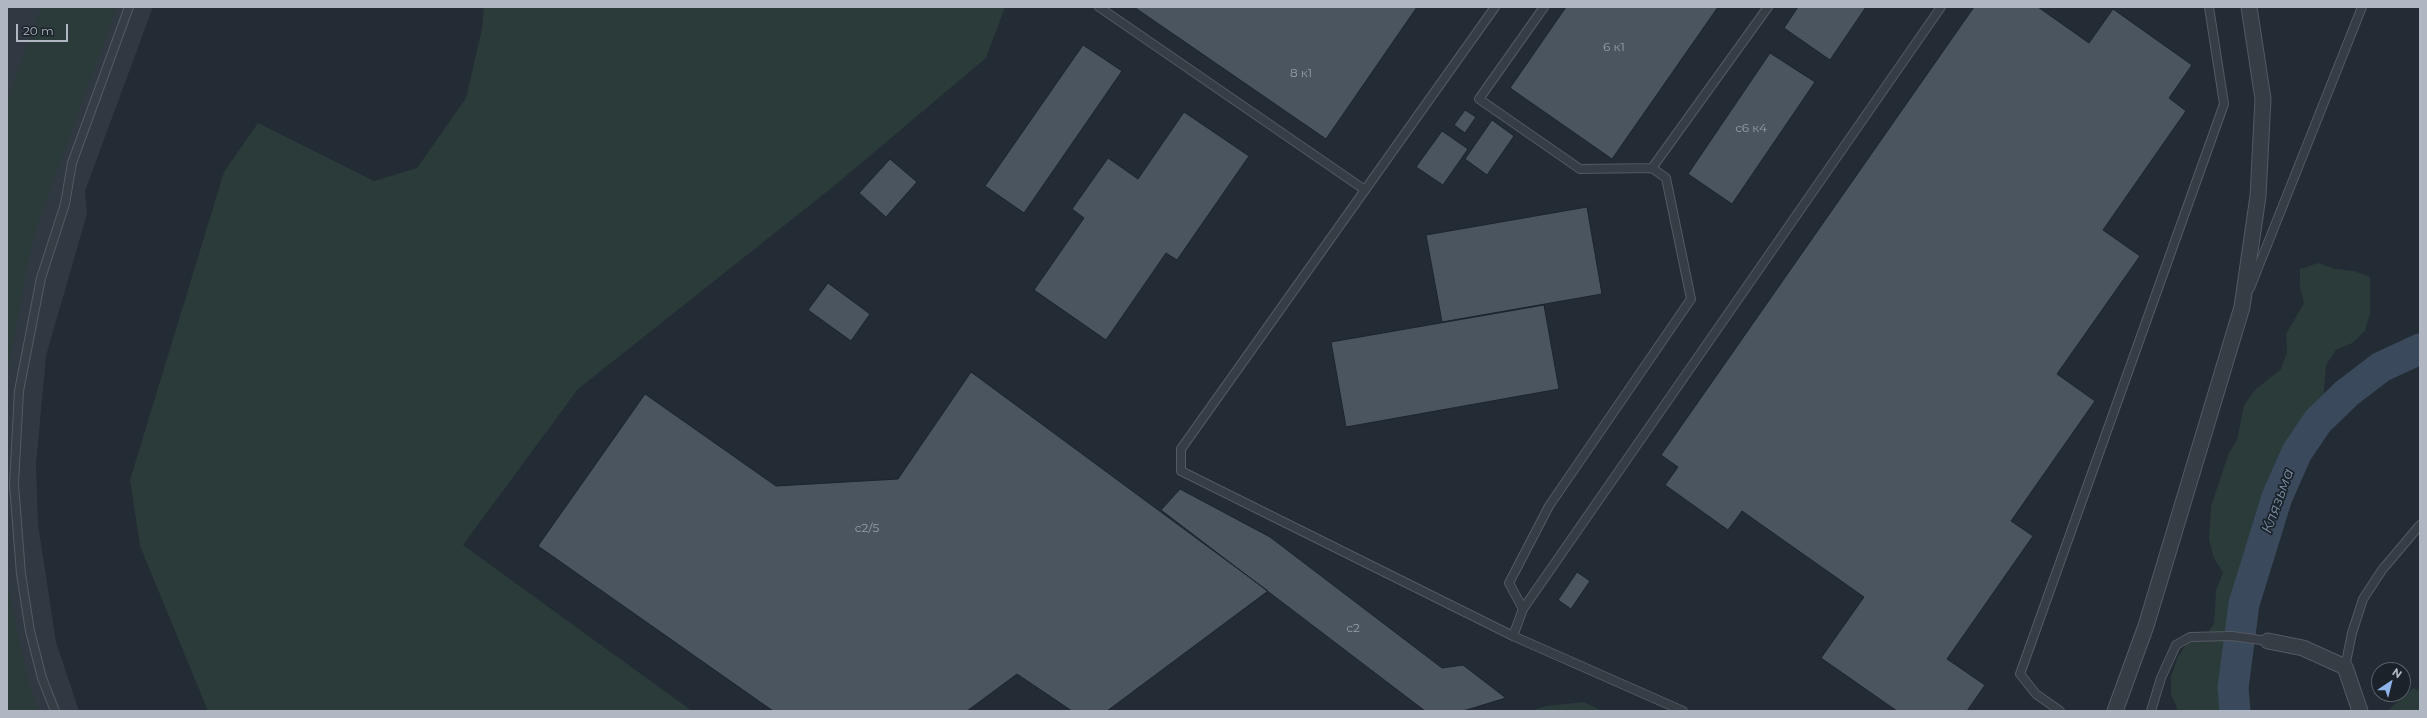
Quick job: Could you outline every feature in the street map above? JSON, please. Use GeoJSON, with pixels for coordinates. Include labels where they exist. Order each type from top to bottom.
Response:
{"type":"FeatureCollection","features":[{"type":"Feature","properties":{"kind":"street"},"geometry":{"type":"LineString","coordinates":[[2115,711],[2146,626],[2242,308],[2258,196],[2263,99],[2249,7]]}},
{"type":"Feature","properties":{"kind":"street"},"geometry":{"type":"LineString","coordinates":[[2268,641],[2303,648],[2345,668],[2360,711]]}},
{"type":"Feature","properties":{"kind":"lane"},"geometry":{"type":"LineString","coordinates":[[54,711],[42,678],[30,631],[21,574],[14,484],[19,391],[41,278],[66,204],[72,163],[129,7]]}},
{"type":"Feature","properties":{"kind":"lane"},"geometry":{"type":"LineString","coordinates":[[1099,7],[1365,190]]}},
{"type":"Feature","properties":{"kind":"lane"},"geometry":{"type":"LineString","coordinates":[[1495,7],[1181,449],[1181,471],[1513,636],[1683,711]]}},
{"type":"Feature","properties":{"kind":"lane"},"geometry":{"type":"LineString","coordinates":[[1523,609],[1509,584],[1549,506],[1691,300],[1666,178],[1652,168],[1580,169],[1479,99],[1544,7]]}},
{"type":"Feature","properties":{"kind":"lane"},"geometry":{"type":"LineString","coordinates":[[1652,168],[1768,7]]}},
{"type":"Feature","properties":{"kind":"lane"},"geometry":{"type":"LineString","coordinates":[[1513,636],[1523,609],[1941,7]]}},
{"type":"Feature","properties":{"kind":"lane"},"geometry":{"type":"LineString","coordinates":[[2060,711],[2036,694],[2020,674],[2224,104],[2209,7]]}},
{"type":"Feature","properties":{"kind":"lane"},"geometry":{"type":"LineString","coordinates":[[2242,308],[2362,7]]}},
{"type":"Feature","properties":{"kind":"lane"},"geometry":{"type":"LineString","coordinates":[[2345,668],[2352,632],[2363,599],[2382,570],[2420,525]]}},
{"type":"Feature","properties":{"kind":"lane"},"geometry":{"type":"LineString","coordinates":[[2151,711],[2161,678],[2176,645],[2190,637],[2232,636],[2268,641]]}},
{"type":"Feature","properties":{"kind":"shaded area"},"geometry":{"type":"Polygon","coordinates":[[[7,7],[153,7],[85,191],[87,214],[46,356],[36,465],[38,524],[56,642],[79,711],[7,711],[7,7]]]}},
{"type":"Feature","properties":{"kind":"shaded area"},"geometry":{"type":"Polygon","coordinates":[[[41,7],[117,7],[38,223],[29,257],[7,375],[7,102],[41,7]]]}},
{"type":"Feature","properties":{"kind":"shaded area"},"geometry":{"type":"Polygon","coordinates":[[[484,7],[1005,7],[986,58],[834,186],[578,389],[463,545],[692,711],[208,711],[140,546],[130,480],[224,172],[258,123],[374,181],[417,168],[466,98],[482,29],[484,7]]]}},
{"type":"Feature","properties":{"kind":"shaded area"},"geometry":{"type":"Polygon","coordinates":[[[2318,263],[2336,269],[2354,271],[2370,277],[2370,314],[2365,331],[2352,343],[2336,350],[2326,365],[2323,403],[2299,436],[2281,468],[2273,485],[2258,537],[2248,551],[2235,587],[2232,636],[2224,668],[2227,711],[2178,711],[2171,694],[2171,677],[2177,659],[2186,644],[2203,639],[2214,624],[2216,590],[2223,573],[2214,558],[2209,540],[2211,506],[2228,455],[2237,440],[2244,405],[2255,390],[2281,369],[2287,352],[2286,334],[2304,303],[2300,287],[2300,269],[2318,263]]]}},
{"type":"Feature","properties":{"kind":"shaded area"},"geometry":{"type":"Polygon","coordinates":[[[7,582],[29,685],[38,711],[7,711],[7,582]]]}},
{"type":"Feature","properties":{"kind":"shaded area"},"geometry":{"type":"Polygon","coordinates":[[[2413,688],[2420,691],[2420,711],[2387,711],[2397,702],[2411,702],[2411,690],[2413,688]]]}},
{"type":"Feature","properties":{"kind":"shaded area"},"geometry":{"type":"Polygon","coordinates":[[[1584,702],[1602,711],[1530,711],[1546,706],[1584,702]]]}},
{"type":"Feature","properties":{"kind":"building"},"geometry":{"type":"Polygon","coordinates":[[[1134,7],[1417,7],[1326,139],[1134,7]]]}},
{"type":"Feature","properties":{"kind":"building"},"geometry":{"type":"Polygon","coordinates":[[[1566,7],[1718,7],[1612,159],[1510,88],[1566,7]]]}},
{"type":"Feature","properties":{"kind":"building"},"geometry":{"type":"Polygon","coordinates":[[[1798,7],[1866,7],[1830,60],[1784,28],[1798,7]]]}},
{"type":"Feature","properties":{"kind":"building"},"geometry":{"type":"Polygon","coordinates":[[[1974,7],[2038,7],[2089,43],[2113,9],[2192,65],[2169,98],[2186,111],[2103,230],[2140,256],[2057,374],[2095,401],[2011,521],[2033,536],[1947,659],[1985,685],[1967,711],[1897,711],[1821,658],[1864,597],[1742,511],[1728,530],[1665,485],[1678,467],[1661,455],[1974,7]]]}},
{"type":"Feature","properties":{"kind":"building"},"geometry":{"type":"Polygon","coordinates":[[[1083,45],[1122,71],[1024,213],[985,186],[1083,45]]]}},
{"type":"Feature","properties":{"kind":"building"},"geometry":{"type":"Polygon","coordinates":[[[1770,53],[1815,82],[1732,204],[1688,174],[1770,53]]]}},
{"type":"Feature","properties":{"kind":"building"},"geometry":{"type":"Polygon","coordinates":[[[1465,110],[1476,117],[1465,133],[1454,125],[1465,110]]]}},
{"type":"Feature","properties":{"kind":"building"},"geometry":{"type":"Polygon","coordinates":[[[1184,112],[1249,156],[1177,260],[1166,253],[1106,340],[1034,290],[1084,218],[1072,209],[1108,158],[1138,179],[1184,112]]]}},
{"type":"Feature","properties":{"kind":"building"},"geometry":{"type":"Polygon","coordinates":[[[1492,120],[1514,136],[1487,175],[1465,159],[1492,120]]]}},
{"type":"Feature","properties":{"kind":"building"},"geometry":{"type":"Polygon","coordinates":[[[1442,131],[1468,149],[1443,185],[1416,167],[1442,131]]]}},
{"type":"Feature","properties":{"kind":"building"},"geometry":{"type":"Polygon","coordinates":[[[890,159],[917,182],[886,217],[859,193],[890,159]]]}},
{"type":"Feature","properties":{"kind":"building"},"geometry":{"type":"Polygon","coordinates":[[[1587,207],[1602,294],[1442,322],[1426,235],[1587,207]]]}},
{"type":"Feature","properties":{"kind":"building"},"geometry":{"type":"Polygon","coordinates":[[[828,283],[870,314],[851,341],[808,310],[828,283]]]}},
{"type":"Feature","properties":{"kind":"building"},"geometry":{"type":"Polygon","coordinates":[[[1544,305],[1559,389],[1346,427],[1331,342],[1544,305]]]}},
{"type":"Feature","properties":{"kind":"building"},"geometry":{"type":"Polygon","coordinates":[[[971,372],[1268,591],[1107,711],[1072,711],[1017,674],[967,711],[773,711],[538,546],[645,394],[776,486],[898,479],[971,372]]]}},
{"type":"Feature","properties":{"kind":"building"},"geometry":{"type":"Polygon","coordinates":[[[1180,489],[1270,537],[1442,668],[1463,665],[1506,698],[1463,711],[1425,711],[1161,510],[1180,489]]]}},
{"type":"Feature","properties":{"kind":"building"},"geometry":{"type":"Polygon","coordinates":[[[1577,572],[1590,581],[1571,609],[1558,600],[1577,572]]]}},
{"type":"Feature","properties":{"kind":"waterway","name":"Клязьма"},"geometry":{"type":"LineString","coordinates":[[2235,711],[2233,688],[2244,604],[2277,497],[2297,452],[2318,421],[2347,393],[2381,367],[2420,349]]}}]}
